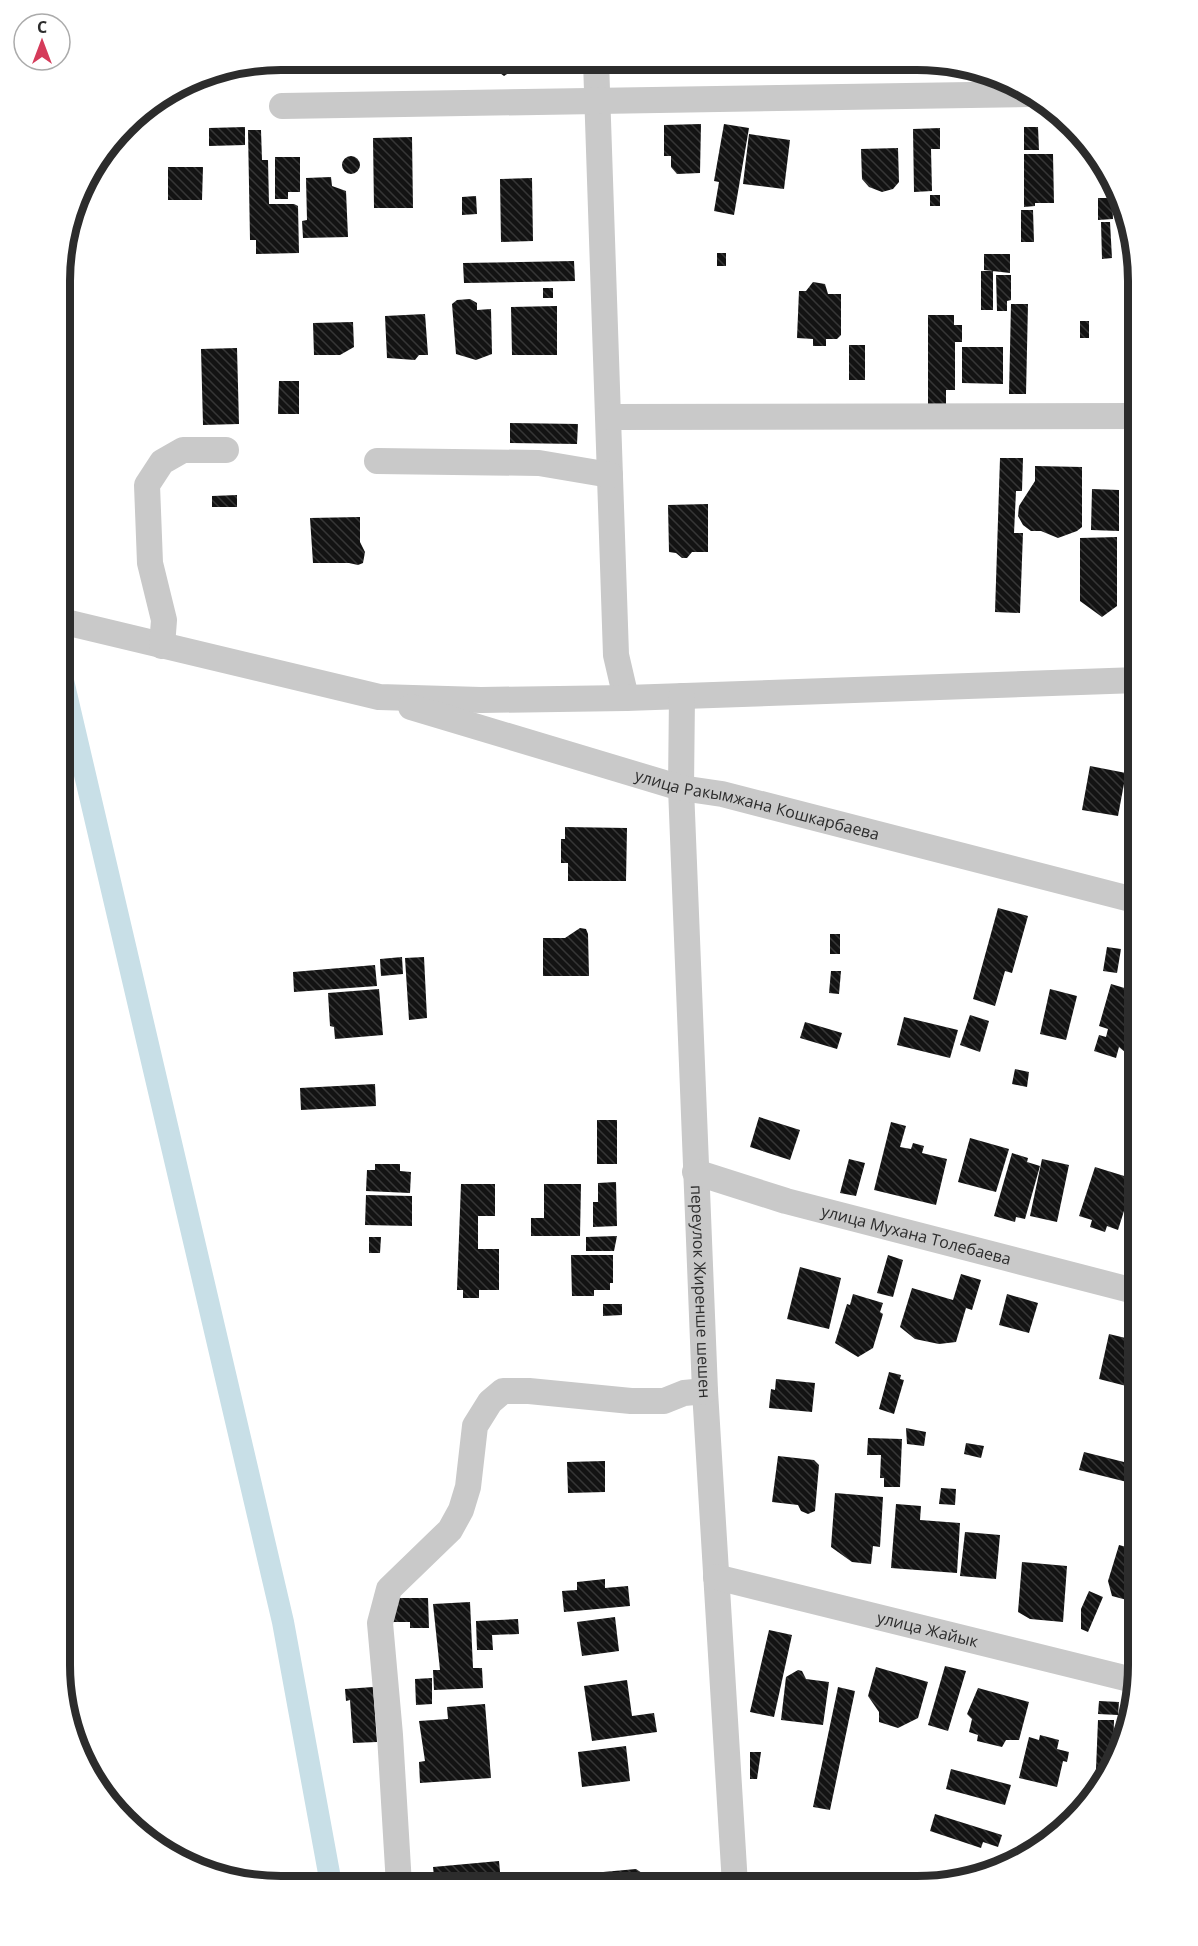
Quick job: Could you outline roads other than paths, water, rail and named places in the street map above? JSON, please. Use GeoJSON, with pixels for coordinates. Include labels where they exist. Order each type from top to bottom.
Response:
{"type":"FeatureCollection","features":[{"type":"Feature","properties":{"kind":"street"},"geometry":{"type":"LineString","coordinates":[[597,70],[616,655],[626,698]]}},
{"type":"Feature","properties":{"kind":"street"},"geometry":{"type":"LineString","coordinates":[[282,106],[1014,94]]}},
{"type":"Feature","properties":{"kind":"street"},"geometry":{"type":"LineString","coordinates":[[609,417],[1128,416]]}},
{"type":"Feature","properties":{"kind":"street"},"geometry":{"type":"LineString","coordinates":[[162,646],[164,620],[150,563],[147,485],[162,462],[183,450],[226,450]]}},
{"type":"Feature","properties":{"kind":"street"},"geometry":{"type":"LineString","coordinates":[[377,460],[539,463],[610,475]]}},
{"type":"Feature","properties":{"kind":"street"},"geometry":{"type":"LineString","coordinates":[[70,623],[379,698],[481,700],[626,698],[1128,680]]}},
{"type":"Feature","properties":{"kind":"street","name":"переулок Жиренше шешен"},"geometry":{"type":"LineString","coordinates":[[682,696],[681,788],[695,1172],[705,1391],[734,1876]]}},
{"type":"Feature","properties":{"kind":"street","name":"улица Ракымжана Кошкарбаева"},"geometry":{"type":"LineString","coordinates":[[379,698],[681,788],[722,794],[1128,898]]}},
{"type":"Feature","properties":{"kind":"street","name":"улица Мухана Толебаева"},"geometry":{"type":"LineString","coordinates":[[695,1172],[786,1201],[1127,1289]]}},
{"type":"Feature","properties":{"kind":"street"},"geometry":{"type":"LineString","coordinates":[[398,1876],[390,1735],[381,1662],[380,1623],[389,1589],[450,1530],[461,1510],[468,1487],[475,1426],[490,1402],[503,1391],[529,1391],[631,1401],[664,1401],[684,1393],[705,1391]]}},
{"type":"Feature","properties":{"kind":"street","name":"улица Жайык"},"geometry":{"type":"LineString","coordinates":[[716,1577],[1127,1679]]}},
{"type":"Feature","properties":{"kind":"waterway"},"geometry":{"type":"LineString","coordinates":[[70,711],[283,1622],[330,1876]]}}]}
